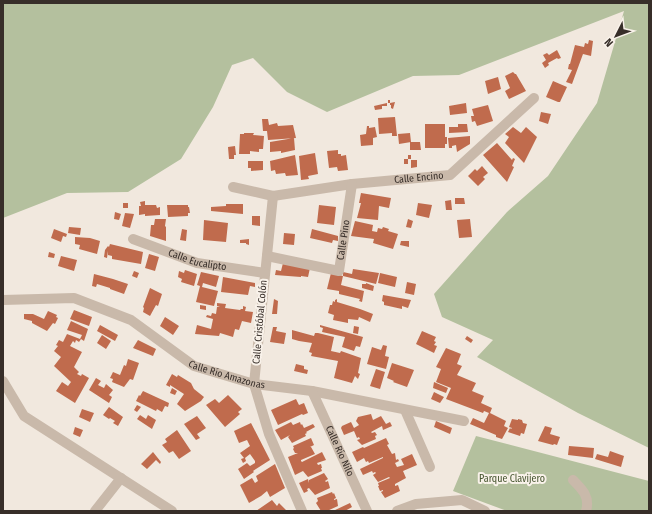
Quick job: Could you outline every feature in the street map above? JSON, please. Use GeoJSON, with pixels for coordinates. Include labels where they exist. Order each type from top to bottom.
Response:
{"type":"FeatureCollection","features":[{"type":"Feature","properties":{"kind":"street","name":"Calle Encino"},"geometry":{"type":"LineString","coordinates":[[273,196],[352,184],[450,175],[534,98]]}},
{"type":"Feature","properties":{"kind":"street","name":"Calle Pino"},"geometry":{"type":"LineString","coordinates":[[267,256],[339,271],[352,184]]}},
{"type":"Feature","properties":{"kind":"street"},"geometry":{"type":"LineString","coordinates":[[233,187],[273,196]]}},
{"type":"Feature","properties":{"kind":"street","name":"Calle Cristóbal Colón"},"geometry":{"type":"LineString","coordinates":[[273,196],[264,273],[254,384],[269,434],[302,511]]}},
{"type":"Feature","properties":{"kind":"street","name":"Calle Eucalipto"},"geometry":{"type":"LineString","coordinates":[[133,240],[197,263],[264,273]]}},
{"type":"Feature","properties":{"kind":"street","name":"Calle Río Amazonas"},"geometry":{"type":"LineString","coordinates":[[3,300],[74,298],[131,320],[194,366],[254,384],[312,391],[464,422]]}},
{"type":"Feature","properties":{"kind":"street"},"geometry":{"type":"LineString","coordinates":[[3,381],[24,416],[172,511]]}},
{"type":"Feature","properties":{"kind":"street","name":"Calle Río Nilo"},"geometry":{"type":"LineString","coordinates":[[312,391],[367,511]]}},
{"type":"Feature","properties":{"kind":"street"},"geometry":{"type":"LineString","coordinates":[[405,410],[430,467]]}},
{"type":"Feature","properties":{"kind":"street"},"geometry":{"type":"LineString","coordinates":[[96,511],[121,478]]}},
{"type":"Feature","properties":{"kind":"street"},"geometry":{"type":"LineString","coordinates":[[573,480],[585,492],[588,505],[586,511]]}},
{"type":"Feature","properties":{"kind":"street"},"geometry":{"type":"LineString","coordinates":[[397,511],[416,504],[462,500],[484,511]]}},
{"type":"Feature","properties":{"kind":"green space"},"geometry":{"type":"Polygon","coordinates":[[[3,3],[649,3],[649,448],[578,413],[477,357],[493,340],[442,317],[434,294],[507,212],[548,176],[597,103],[624,11],[459,75],[413,76],[327,112],[287,92],[253,58],[232,65],[213,107],[181,159],[128,192],[67,193],[3,218],[3,3]]]}},
{"type":"Feature","properties":{"kind":"green space","name":"Parque Clavijero"},"geometry":{"type":"Polygon","coordinates":[[[476,436],[649,481],[649,511],[507,511],[453,491],[476,436]]]}},
{"type":"Feature","properties":{"kind":"building"},"geometry":{"type":"Polygon","coordinates":[[[589,40],[593,41],[591,56],[583,54],[572,84],[566,82],[572,70],[568,69],[575,45],[584,47],[585,43],[588,44],[589,40]]]}},
{"type":"Feature","properties":{"kind":"building"},"geometry":{"type":"Polygon","coordinates":[[[557,50],[561,58],[557,58],[548,63],[549,65],[545,68],[542,63],[546,60],[543,55],[547,53],[549,55],[557,50]]]}},
{"type":"Feature","properties":{"kind":"building"},"geometry":{"type":"Polygon","coordinates":[[[513,72],[516,74],[526,91],[509,99],[505,91],[510,88],[505,76],[513,72]]]}},
{"type":"Feature","properties":{"kind":"building"},"geometry":{"type":"Polygon","coordinates":[[[498,77],[501,89],[488,94],[485,81],[498,77]]]}},
{"type":"Feature","properties":{"kind":"building"},"geometry":{"type":"Polygon","coordinates":[[[553,81],[567,87],[560,102],[546,97],[553,81]]]}},
{"type":"Feature","properties":{"kind":"building"},"geometry":{"type":"Polygon","coordinates":[[[395,102],[393,109],[391,108],[390,103],[395,102]]]}},
{"type":"Feature","properties":{"kind":"building"},"geometry":{"type":"Polygon","coordinates":[[[387,103],[387,106],[382,106],[382,109],[375,110],[374,106],[387,103]]]}},
{"type":"Feature","properties":{"kind":"building"},"geometry":{"type":"Polygon","coordinates":[[[466,103],[467,113],[450,115],[449,106],[466,103]]]}},
{"type":"Feature","properties":{"kind":"building"},"geometry":{"type":"Polygon","coordinates":[[[488,105],[493,121],[477,126],[475,121],[472,122],[471,116],[474,116],[472,109],[488,105]]]}},
{"type":"Feature","properties":{"kind":"building"},"geometry":{"type":"Polygon","coordinates":[[[541,112],[551,114],[548,124],[539,121],[541,112]]]}},
{"type":"Feature","properties":{"kind":"building"},"geometry":{"type":"Polygon","coordinates":[[[395,117],[397,136],[392,136],[392,133],[379,134],[378,118],[395,117]]]}},
{"type":"Feature","properties":{"kind":"building"},"geometry":{"type":"Polygon","coordinates":[[[262,119],[268,119],[269,125],[277,123],[278,126],[293,125],[296,138],[268,140],[267,131],[263,131],[262,119]]]}},
{"type":"Feature","properties":{"kind":"building"},"geometry":{"type":"Polygon","coordinates":[[[425,124],[445,124],[445,137],[447,137],[447,144],[445,144],[445,148],[425,148],[425,124]]]}},
{"type":"Feature","properties":{"kind":"building"},"geometry":{"type":"Polygon","coordinates":[[[458,124],[467,124],[468,132],[449,133],[449,127],[458,127],[458,124]]]}},
{"type":"Feature","properties":{"kind":"building"},"geometry":{"type":"Polygon","coordinates":[[[367,126],[369,126],[369,128],[375,127],[377,137],[373,138],[373,145],[361,146],[360,135],[366,134],[367,126]]]}},
{"type":"Feature","properties":{"kind":"building"},"geometry":{"type":"Polygon","coordinates":[[[513,127],[521,133],[526,127],[537,137],[524,163],[505,143],[509,137],[505,134],[513,127]]]}},
{"type":"Feature","properties":{"kind":"building"},"geometry":{"type":"Polygon","coordinates":[[[254,133],[253,135],[264,136],[263,149],[259,149],[259,152],[250,151],[250,154],[239,154],[240,134],[254,133]]]}},
{"type":"Feature","properties":{"kind":"building"},"geometry":{"type":"Polygon","coordinates":[[[410,133],[411,142],[399,144],[398,134],[410,133]]]}},
{"type":"Feature","properties":{"kind":"building"},"geometry":{"type":"Polygon","coordinates":[[[470,136],[470,144],[457,152],[456,145],[449,148],[448,138],[470,136]]]}},
{"type":"Feature","properties":{"kind":"building"},"geometry":{"type":"Polygon","coordinates":[[[294,138],[295,150],[281,153],[281,151],[270,152],[270,142],[294,138]]]}},
{"type":"Feature","properties":{"kind":"building"},"geometry":{"type":"Polygon","coordinates":[[[410,142],[420,142],[421,150],[410,150],[410,142]]]}},
{"type":"Feature","properties":{"kind":"building"},"geometry":{"type":"Polygon","coordinates":[[[497,143],[512,160],[513,158],[515,159],[512,166],[514,167],[507,182],[483,155],[497,143]]]}},
{"type":"Feature","properties":{"kind":"building"},"geometry":{"type":"Polygon","coordinates":[[[235,146],[236,155],[234,155],[234,159],[229,159],[228,147],[235,146]]]}},
{"type":"Feature","properties":{"kind":"building"},"geometry":{"type":"Polygon","coordinates":[[[338,150],[338,154],[341,154],[341,156],[346,155],[348,170],[338,171],[337,167],[329,168],[327,151],[338,150]]]}},
{"type":"Feature","properties":{"kind":"building"},"geometry":{"type":"Polygon","coordinates":[[[315,153],[318,174],[308,176],[309,179],[301,180],[299,156],[315,153]]]}},
{"type":"Feature","properties":{"kind":"building"},"geometry":{"type":"Polygon","coordinates":[[[295,155],[298,175],[286,176],[285,173],[276,174],[275,170],[271,171],[270,161],[295,155]]]}},
{"type":"Feature","properties":{"kind":"building"},"geometry":{"type":"Polygon","coordinates":[[[408,155],[411,155],[411,159],[408,159],[408,155]]]}},
{"type":"Feature","properties":{"kind":"building"},"geometry":{"type":"Polygon","coordinates":[[[404,159],[408,159],[408,164],[404,164],[404,159]]]}},
{"type":"Feature","properties":{"kind":"building"},"geometry":{"type":"Polygon","coordinates":[[[411,160],[417,160],[417,167],[411,168],[411,160]]]}},
{"type":"Feature","properties":{"kind":"building"},"geometry":{"type":"Polygon","coordinates":[[[248,161],[263,161],[263,170],[251,171],[251,168],[248,168],[248,161]]]}},
{"type":"Feature","properties":{"kind":"building"},"geometry":{"type":"Polygon","coordinates":[[[482,166],[488,173],[483,177],[485,179],[478,186],[468,176],[475,169],[477,171],[482,166]]]}},
{"type":"Feature","properties":{"kind":"building"},"geometry":{"type":"Polygon","coordinates":[[[361,193],[391,198],[389,208],[379,206],[378,220],[357,218],[361,203],[359,203],[361,193]]]}},
{"type":"Feature","properties":{"kind":"building"},"geometry":{"type":"Polygon","coordinates":[[[455,198],[464,198],[465,204],[455,204],[455,198]]]}},
{"type":"Feature","properties":{"kind":"building"},"geometry":{"type":"Polygon","coordinates":[[[451,200],[452,210],[446,210],[445,201],[451,200]]]}},
{"type":"Feature","properties":{"kind":"building"},"geometry":{"type":"Polygon","coordinates":[[[145,201],[145,205],[156,205],[157,208],[160,207],[160,215],[139,215],[139,206],[141,206],[140,202],[145,201]]]}},
{"type":"Feature","properties":{"kind":"building"},"geometry":{"type":"Polygon","coordinates":[[[123,203],[128,203],[128,208],[123,208],[123,203]]]}},
{"type":"Feature","properties":{"kind":"building"},"geometry":{"type":"Polygon","coordinates":[[[418,203],[432,205],[429,218],[416,215],[418,203]]]}},
{"type":"Feature","properties":{"kind":"building"},"geometry":{"type":"Polygon","coordinates":[[[226,204],[243,204],[243,214],[211,211],[211,207],[226,206],[226,204]]]}},
{"type":"Feature","properties":{"kind":"building"},"geometry":{"type":"Polygon","coordinates":[[[167,205],[188,205],[190,213],[188,213],[188,216],[168,217],[167,205]]]}},
{"type":"Feature","properties":{"kind":"building"},"geometry":{"type":"Polygon","coordinates":[[[319,205],[336,207],[334,225],[317,223],[319,205]]]}},
{"type":"Feature","properties":{"kind":"building"},"geometry":{"type":"Polygon","coordinates":[[[115,212],[121,214],[119,220],[114,219],[115,212]]]}},
{"type":"Feature","properties":{"kind":"building"},"geometry":{"type":"Polygon","coordinates":[[[125,213],[134,214],[130,228],[122,226],[125,213]]]}},
{"type":"Feature","properties":{"kind":"building"},"geometry":{"type":"Polygon","coordinates":[[[252,216],[260,216],[260,226],[252,225],[252,216]]]}},
{"type":"Feature","properties":{"kind":"building"},"geometry":{"type":"Polygon","coordinates":[[[155,219],[166,219],[166,241],[150,236],[151,225],[154,225],[155,219]]]}},
{"type":"Feature","properties":{"kind":"building"},"geometry":{"type":"Polygon","coordinates":[[[408,219],[413,221],[411,228],[406,227],[408,219]]]}},
{"type":"Feature","properties":{"kind":"building"},"geometry":{"type":"Polygon","coordinates":[[[470,219],[472,237],[459,238],[457,220],[470,219]]]}},
{"type":"Feature","properties":{"kind":"building"},"geometry":{"type":"Polygon","coordinates":[[[204,220],[228,223],[226,242],[203,240],[204,220]]]}},
{"type":"Feature","properties":{"kind":"building"},"geometry":{"type":"Polygon","coordinates":[[[355,221],[373,225],[372,231],[377,232],[378,228],[382,229],[383,227],[389,229],[388,231],[398,234],[393,249],[373,243],[374,239],[351,236],[355,221]]]}},
{"type":"Feature","properties":{"kind":"building"},"geometry":{"type":"Polygon","coordinates":[[[69,227],[81,228],[80,235],[68,233],[69,227]]]}},
{"type":"Feature","properties":{"kind":"building"},"geometry":{"type":"Polygon","coordinates":[[[54,229],[67,234],[66,237],[63,236],[61,242],[51,238],[54,229]]]}},
{"type":"Feature","properties":{"kind":"building"},"geometry":{"type":"Polygon","coordinates":[[[182,229],[187,230],[186,241],[180,240],[182,229]]]}},
{"type":"Feature","properties":{"kind":"building"},"geometry":{"type":"Polygon","coordinates":[[[312,229],[338,236],[338,241],[333,240],[332,243],[310,238],[312,229]]]}},
{"type":"Feature","properties":{"kind":"building"},"geometry":{"type":"Polygon","coordinates":[[[284,233],[295,234],[294,245],[283,244],[284,233]]]}},
{"type":"Feature","properties":{"kind":"building"},"geometry":{"type":"Polygon","coordinates":[[[75,237],[90,238],[100,241],[97,254],[79,249],[80,245],[75,244],[75,237]]]}},
{"type":"Feature","properties":{"kind":"building"},"geometry":{"type":"Polygon","coordinates":[[[249,239],[249,245],[246,243],[240,243],[240,240],[249,239]]]}},
{"type":"Feature","properties":{"kind":"building"},"geometry":{"type":"Polygon","coordinates":[[[401,241],[409,241],[409,247],[400,245],[401,241]]]}},
{"type":"Feature","properties":{"kind":"building"},"geometry":{"type":"Polygon","coordinates":[[[110,244],[143,252],[141,264],[112,259],[112,256],[108,255],[108,251],[107,258],[104,257],[105,250],[110,244]]]}},
{"type":"Feature","properties":{"kind":"building"},"geometry":{"type":"Polygon","coordinates":[[[49,252],[55,254],[54,258],[48,257],[49,252]]]}},
{"type":"Feature","properties":{"kind":"building"},"geometry":{"type":"Polygon","coordinates":[[[149,254],[159,257],[155,271],[145,268],[149,254]]]}},
{"type":"Feature","properties":{"kind":"building"},"geometry":{"type":"Polygon","coordinates":[[[61,256],[77,260],[74,271],[58,266],[61,256]]]}},
{"type":"Feature","properties":{"kind":"building"},"geometry":{"type":"Polygon","coordinates":[[[283,263],[310,268],[308,277],[275,275],[276,270],[281,271],[283,263]]]}},
{"type":"Feature","properties":{"kind":"building"},"geometry":{"type":"Polygon","coordinates":[[[353,269],[379,273],[376,284],[343,276],[343,272],[352,274],[353,269]]]}},
{"type":"Feature","properties":{"kind":"building"},"geometry":{"type":"Polygon","coordinates":[[[185,270],[197,274],[194,286],[181,282],[182,279],[178,277],[179,271],[184,273],[185,270]]]}},
{"type":"Feature","properties":{"kind":"building"},"geometry":{"type":"Polygon","coordinates":[[[134,271],[139,273],[137,278],[132,276],[134,271]]]}},
{"type":"Feature","properties":{"kind":"building"},"geometry":{"type":"Polygon","coordinates":[[[201,272],[219,276],[216,287],[203,283],[202,287],[218,291],[214,306],[196,302],[200,286],[197,285],[201,272]]]}},
{"type":"Feature","properties":{"kind":"building"},"geometry":{"type":"Polygon","coordinates":[[[331,273],[343,276],[341,285],[364,291],[362,302],[359,301],[360,299],[339,294],[339,291],[327,289],[331,273]]]}},
{"type":"Feature","properties":{"kind":"building"},"geometry":{"type":"Polygon","coordinates":[[[380,273],[397,277],[395,287],[378,283],[380,273]]]}},
{"type":"Feature","properties":{"kind":"building"},"geometry":{"type":"Polygon","coordinates":[[[94,274],[128,284],[124,294],[97,284],[96,287],[92,286],[94,274]]]}},
{"type":"Feature","properties":{"kind":"building"},"geometry":{"type":"Polygon","coordinates":[[[223,277],[255,283],[255,287],[250,286],[248,295],[221,292],[223,277]]]}},
{"type":"Feature","properties":{"kind":"building"},"geometry":{"type":"Polygon","coordinates":[[[407,282],[416,284],[414,295],[405,293],[407,282]]]}},
{"type":"Feature","properties":{"kind":"building"},"geometry":{"type":"Polygon","coordinates":[[[366,283],[374,286],[373,291],[362,288],[362,284],[366,283]]]}},
{"type":"Feature","properties":{"kind":"building"},"geometry":{"type":"Polygon","coordinates":[[[150,288],[162,294],[158,306],[156,305],[150,316],[143,312],[143,307],[150,288]]]}},
{"type":"Feature","properties":{"kind":"building"},"geometry":{"type":"Polygon","coordinates":[[[383,295],[411,300],[408,308],[402,306],[402,309],[384,305],[384,302],[382,301],[383,295]]]}},
{"type":"Feature","properties":{"kind":"building"},"geometry":{"type":"Polygon","coordinates":[[[274,299],[278,301],[277,314],[272,314],[274,299]]]}},
{"type":"Feature","properties":{"kind":"building"},"geometry":{"type":"Polygon","coordinates":[[[337,299],[337,302],[373,314],[370,322],[359,317],[358,320],[348,319],[348,323],[333,320],[334,315],[328,313],[330,305],[332,305],[333,301],[335,302],[337,299]]]}},
{"type":"Feature","properties":{"kind":"building"},"geometry":{"type":"Polygon","coordinates":[[[217,303],[226,304],[225,308],[240,310],[243,309],[243,306],[246,307],[245,311],[253,312],[251,323],[242,321],[239,330],[235,329],[233,337],[220,333],[219,336],[195,334],[197,325],[211,329],[213,319],[206,317],[207,315],[211,316],[212,313],[216,314],[217,307],[220,307],[217,306],[217,303]]]}},
{"type":"Feature","properties":{"kind":"building"},"geometry":{"type":"Polygon","coordinates":[[[200,305],[206,306],[206,310],[200,309],[200,305]]]}},
{"type":"Feature","properties":{"kind":"building"},"geometry":{"type":"Polygon","coordinates":[[[74,310],[92,317],[89,326],[70,319],[74,310]]]}},
{"type":"Feature","properties":{"kind":"building"},"geometry":{"type":"Polygon","coordinates":[[[48,311],[57,315],[56,317],[58,318],[55,324],[53,323],[47,331],[32,323],[32,321],[24,319],[24,314],[33,314],[44,319],[48,311]]]}},
{"type":"Feature","properties":{"kind":"building"},"geometry":{"type":"Polygon","coordinates":[[[165,317],[179,326],[173,335],[160,326],[165,317]]]}},
{"type":"Feature","properties":{"kind":"building"},"geometry":{"type":"Polygon","coordinates":[[[71,321],[88,329],[84,341],[81,339],[79,342],[76,340],[75,343],[73,341],[70,346],[82,352],[74,367],[79,372],[77,374],[81,376],[82,374],[89,378],[75,403],[56,391],[62,382],[68,386],[71,382],[54,366],[61,357],[54,351],[58,346],[56,345],[59,340],[63,342],[67,334],[80,339],[82,335],[67,330],[71,321]]]}},
{"type":"Feature","properties":{"kind":"building"},"geometry":{"type":"Polygon","coordinates":[[[100,325],[118,335],[115,341],[97,331],[100,325]]]}},
{"type":"Feature","properties":{"kind":"building"},"geometry":{"type":"Polygon","coordinates":[[[320,325],[363,337],[360,347],[356,346],[354,351],[342,347],[345,337],[322,332],[323,328],[320,327],[320,325]]]}},
{"type":"Feature","properties":{"kind":"building"},"geometry":{"type":"Polygon","coordinates":[[[354,326],[359,327],[358,334],[353,333],[354,326]]]}},
{"type":"Feature","properties":{"kind":"building"},"geometry":{"type":"Polygon","coordinates":[[[273,327],[277,327],[276,331],[286,333],[284,344],[270,342],[273,327]]]}},
{"type":"Feature","properties":{"kind":"building"},"geometry":{"type":"Polygon","coordinates":[[[292,330],[314,336],[315,333],[318,333],[334,337],[331,351],[340,353],[341,351],[361,358],[358,373],[360,374],[358,379],[355,376],[352,383],[334,378],[338,361],[311,356],[312,353],[309,352],[312,343],[292,339],[292,330]]]}},
{"type":"Feature","properties":{"kind":"building"},"geometry":{"type":"Polygon","coordinates":[[[422,331],[436,337],[434,341],[436,342],[434,345],[437,346],[434,353],[416,344],[422,331]]]}},
{"type":"Feature","properties":{"kind":"building"},"geometry":{"type":"Polygon","coordinates":[[[102,335],[111,341],[106,349],[97,343],[102,335]]]}},
{"type":"Feature","properties":{"kind":"building"},"geometry":{"type":"Polygon","coordinates":[[[467,336],[473,340],[471,343],[465,339],[467,336]]]}},
{"type":"Feature","properties":{"kind":"building"},"geometry":{"type":"Polygon","coordinates":[[[138,340],[156,349],[153,356],[133,348],[138,340]]]}},
{"type":"Feature","properties":{"kind":"building"},"geometry":{"type":"Polygon","coordinates":[[[383,345],[387,346],[385,356],[389,357],[386,369],[367,364],[372,347],[381,350],[383,345]]]}},
{"type":"Feature","properties":{"kind":"building"},"geometry":{"type":"Polygon","coordinates":[[[446,348],[461,354],[457,364],[462,366],[457,375],[476,383],[472,391],[484,396],[481,403],[492,408],[490,413],[506,421],[504,426],[508,428],[502,439],[470,424],[473,418],[484,423],[489,413],[484,411],[483,413],[446,399],[451,388],[436,382],[441,369],[436,367],[446,348]]]}},
{"type":"Feature","properties":{"kind":"building"},"geometry":{"type":"Polygon","coordinates":[[[128,359],[139,363],[133,380],[130,379],[124,387],[112,382],[113,379],[110,378],[113,372],[120,375],[124,365],[126,366],[128,359]]]}},
{"type":"Feature","properties":{"kind":"building"},"geometry":{"type":"Polygon","coordinates":[[[392,363],[414,370],[407,387],[387,378],[392,363]]]}},
{"type":"Feature","properties":{"kind":"building"},"geometry":{"type":"Polygon","coordinates":[[[296,364],[304,366],[304,369],[308,370],[307,374],[294,371],[296,364]]]}},
{"type":"Feature","properties":{"kind":"building"},"geometry":{"type":"Polygon","coordinates":[[[376,369],[385,372],[380,389],[370,386],[376,369]]]}},
{"type":"Feature","properties":{"kind":"building"},"geometry":{"type":"Polygon","coordinates":[[[172,374],[177,377],[178,375],[191,383],[194,389],[204,397],[201,401],[185,411],[177,404],[184,394],[170,385],[170,387],[166,385],[172,374]]]}},
{"type":"Feature","properties":{"kind":"building"},"geometry":{"type":"Polygon","coordinates":[[[96,378],[101,381],[98,385],[104,388],[106,384],[113,390],[109,395],[112,397],[109,403],[89,390],[96,378]]]}},
{"type":"Feature","properties":{"kind":"building"},"geometry":{"type":"Polygon","coordinates":[[[434,382],[448,388],[446,393],[433,388],[434,382]]]}},
{"type":"Feature","properties":{"kind":"building"},"geometry":{"type":"Polygon","coordinates":[[[172,388],[177,391],[175,395],[170,393],[172,388]]]}},
{"type":"Feature","properties":{"kind":"building"},"geometry":{"type":"Polygon","coordinates":[[[143,391],[169,403],[168,407],[165,406],[162,412],[157,409],[156,411],[136,401],[143,391]]]}},
{"type":"Feature","properties":{"kind":"building"},"geometry":{"type":"Polygon","coordinates":[[[434,392],[444,397],[440,403],[431,399],[434,392]]]}},
{"type":"Feature","properties":{"kind":"building"},"geometry":{"type":"Polygon","coordinates":[[[228,395],[242,409],[238,412],[240,414],[225,427],[206,405],[215,399],[219,403],[228,395]]]}},
{"type":"Feature","properties":{"kind":"building"},"geometry":{"type":"Polygon","coordinates":[[[296,399],[299,405],[304,403],[308,413],[302,414],[278,425],[271,410],[296,399]]]}},
{"type":"Feature","properties":{"kind":"building"},"geometry":{"type":"Polygon","coordinates":[[[137,405],[141,407],[137,412],[134,410],[137,405]]]}},
{"type":"Feature","properties":{"kind":"building"},"geometry":{"type":"Polygon","coordinates":[[[109,407],[123,417],[118,426],[113,423],[115,421],[103,415],[109,407]]]}},
{"type":"Feature","properties":{"kind":"building"},"geometry":{"type":"Polygon","coordinates":[[[82,409],[94,413],[90,422],[79,417],[82,409]]]}},
{"type":"Feature","properties":{"kind":"building"},"geometry":{"type":"Polygon","coordinates":[[[371,414],[373,420],[381,416],[386,424],[390,422],[392,426],[383,430],[382,426],[371,432],[375,432],[377,435],[375,436],[376,439],[362,445],[357,440],[360,439],[359,437],[357,438],[354,431],[344,435],[341,428],[342,426],[351,422],[354,428],[359,425],[356,421],[358,417],[371,414]]]}},
{"type":"Feature","properties":{"kind":"building"},"geometry":{"type":"Polygon","coordinates":[[[140,415],[146,419],[148,415],[156,420],[152,429],[137,419],[140,415]]]}},
{"type":"Feature","properties":{"kind":"building"},"geometry":{"type":"Polygon","coordinates":[[[197,416],[206,428],[197,434],[200,438],[196,440],[184,424],[197,416]]]}},
{"type":"Feature","properties":{"kind":"building"},"geometry":{"type":"Polygon","coordinates":[[[512,419],[522,420],[523,423],[527,424],[524,434],[521,433],[520,436],[508,432],[510,428],[512,428],[509,427],[512,419]]]}},
{"type":"Feature","properties":{"kind":"building"},"geometry":{"type":"Polygon","coordinates":[[[436,421],[452,428],[450,434],[434,427],[436,421]]]}},
{"type":"Feature","properties":{"kind":"building"},"geometry":{"type":"Polygon","coordinates":[[[291,422],[293,425],[300,422],[304,428],[313,424],[315,427],[306,432],[306,436],[292,443],[288,437],[290,435],[281,440],[275,430],[291,422]]]}},
{"type":"Feature","properties":{"kind":"building"},"geometry":{"type":"Polygon","coordinates":[[[251,423],[270,460],[244,479],[238,469],[247,463],[250,466],[255,463],[255,461],[250,454],[245,458],[246,461],[243,463],[241,459],[244,458],[240,453],[250,446],[247,440],[239,443],[234,431],[251,423]]]}},
{"type":"Feature","properties":{"kind":"building"},"geometry":{"type":"Polygon","coordinates":[[[545,426],[552,428],[550,434],[560,437],[557,445],[538,441],[545,426]]]}},
{"type":"Feature","properties":{"kind":"building"},"geometry":{"type":"Polygon","coordinates":[[[75,427],[83,430],[80,437],[73,434],[75,427]]]}},
{"type":"Feature","properties":{"kind":"building"},"geometry":{"type":"Polygon","coordinates":[[[177,430],[191,451],[179,459],[173,451],[169,453],[162,445],[167,442],[165,439],[177,430]]]}},
{"type":"Feature","properties":{"kind":"building"},"geometry":{"type":"Polygon","coordinates":[[[311,438],[314,445],[310,447],[315,454],[301,461],[302,462],[322,452],[326,460],[317,463],[318,465],[321,464],[322,471],[308,477],[303,471],[295,475],[288,457],[298,453],[295,453],[293,446],[311,438]]]}},
{"type":"Feature","properties":{"kind":"building"},"geometry":{"type":"Polygon","coordinates":[[[386,438],[389,444],[387,445],[392,454],[395,453],[396,460],[398,459],[399,461],[395,463],[397,467],[404,465],[401,459],[412,454],[417,465],[403,471],[406,478],[395,484],[395,486],[398,485],[400,491],[385,498],[381,492],[383,490],[380,491],[378,483],[390,478],[389,477],[378,482],[373,475],[376,473],[375,472],[373,473],[372,471],[363,475],[360,469],[383,457],[369,463],[368,461],[366,462],[364,458],[357,462],[352,452],[386,438]]]}},
{"type":"Feature","properties":{"kind":"building"},"geometry":{"type":"Polygon","coordinates":[[[569,446],[594,448],[593,458],[568,455],[569,446]]]}},
{"type":"Feature","properties":{"kind":"building"},"geometry":{"type":"Polygon","coordinates":[[[610,451],[624,456],[621,467],[595,459],[597,454],[608,457],[610,451]]]}},
{"type":"Feature","properties":{"kind":"building"},"geometry":{"type":"Polygon","coordinates":[[[153,452],[161,462],[160,464],[156,460],[147,469],[141,464],[153,452]]]}},
{"type":"Feature","properties":{"kind":"building"},"geometry":{"type":"Polygon","coordinates":[[[275,464],[285,488],[270,497],[267,491],[249,503],[240,485],[252,478],[255,483],[258,481],[256,476],[275,464]]]}},
{"type":"Feature","properties":{"kind":"building"},"geometry":{"type":"Polygon","coordinates":[[[324,473],[328,479],[325,481],[328,481],[330,488],[315,495],[309,488],[307,489],[308,491],[304,493],[299,483],[308,479],[309,483],[309,480],[324,473]]]}},
{"type":"Feature","properties":{"kind":"building"},"geometry":{"type":"Polygon","coordinates":[[[332,492],[336,498],[334,500],[337,499],[338,506],[327,511],[321,511],[316,503],[318,501],[317,498],[332,492]]]}},
{"type":"Feature","properties":{"kind":"building"},"geometry":{"type":"Polygon","coordinates":[[[272,500],[277,506],[279,503],[287,511],[256,511],[272,500]]]}},
{"type":"Feature","properties":{"kind":"building"},"geometry":{"type":"Polygon","coordinates":[[[350,503],[352,507],[345,511],[333,511],[350,503]]]}}]}
